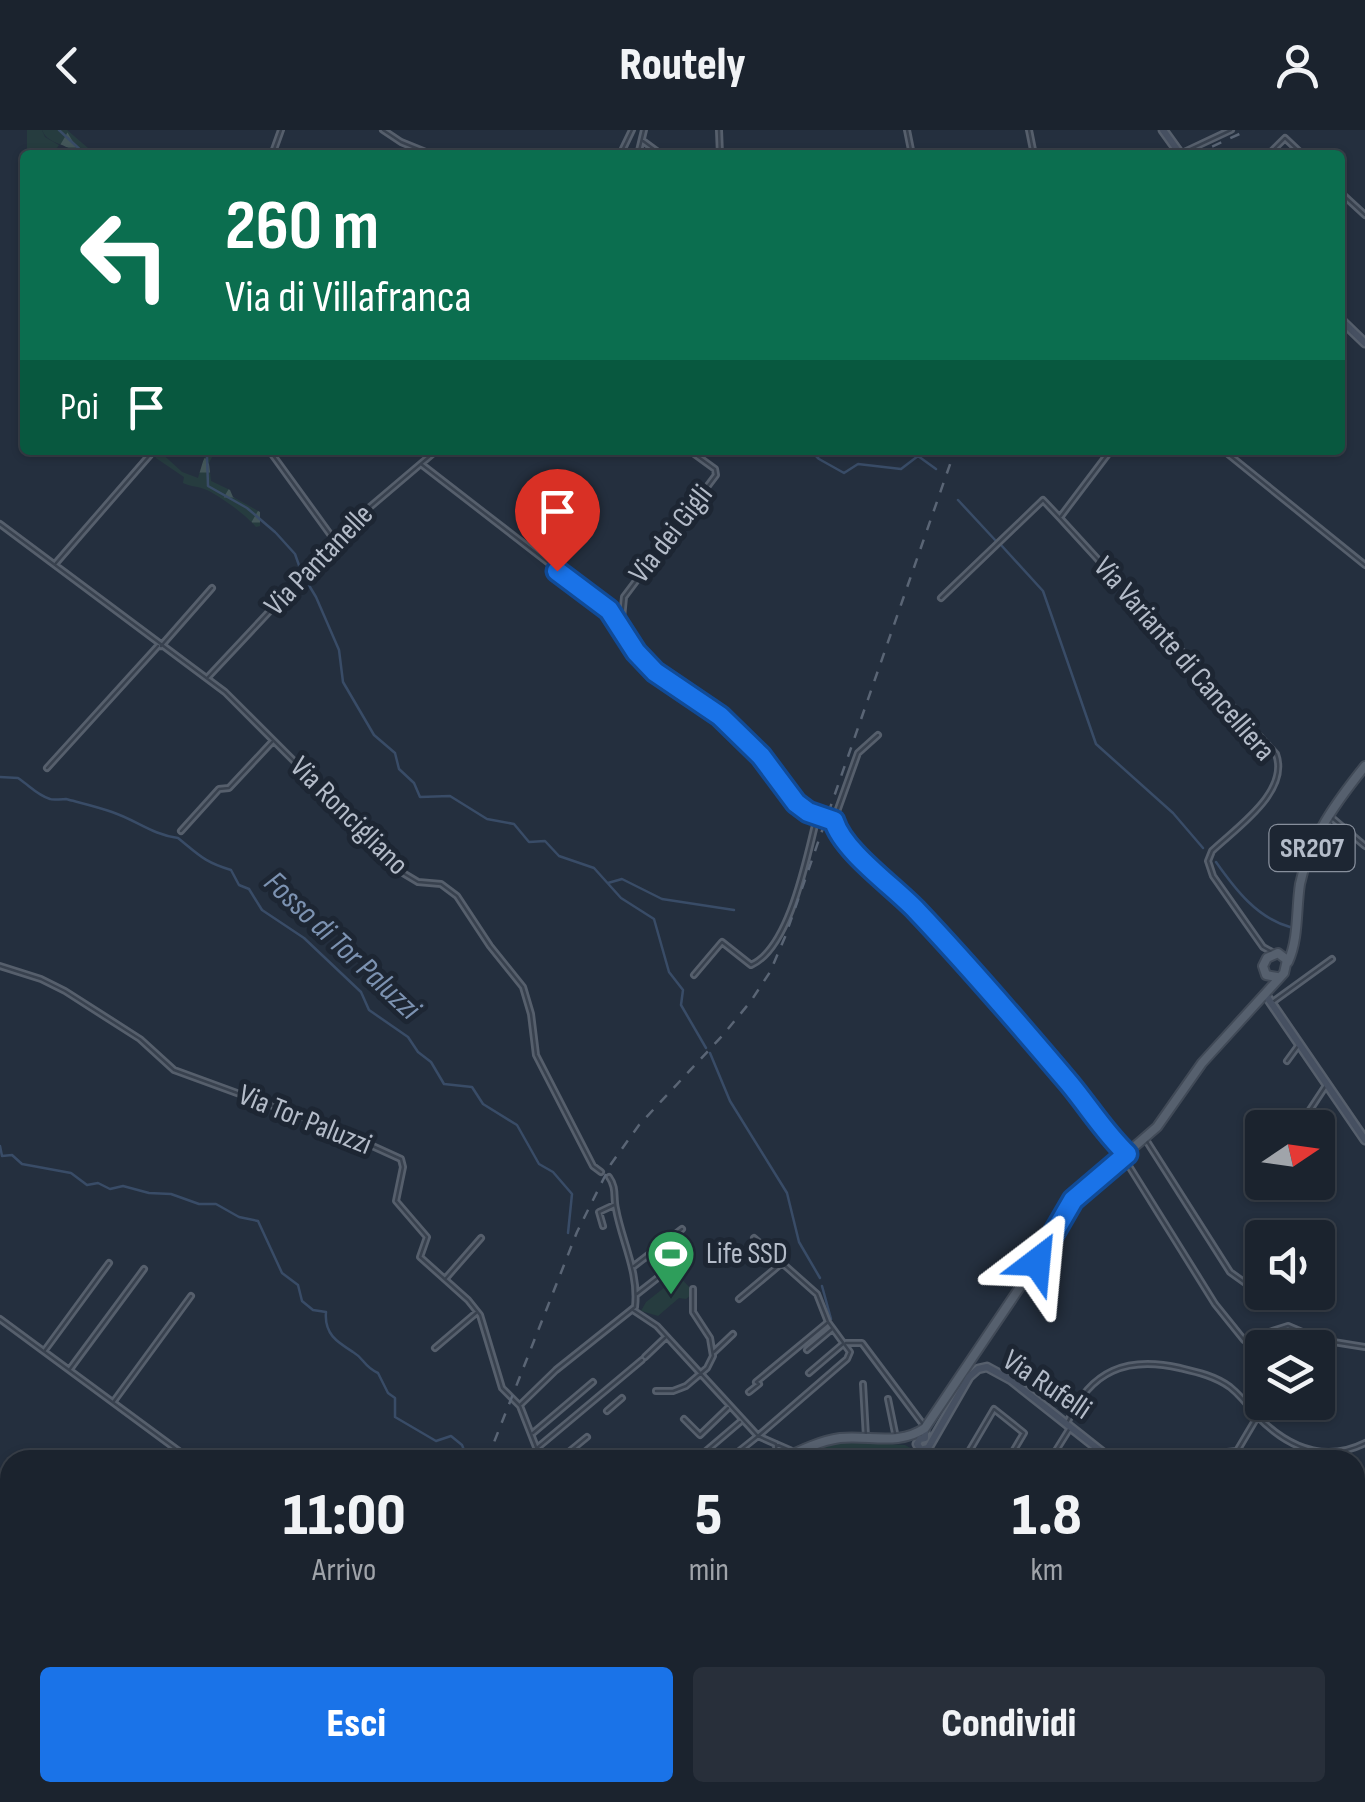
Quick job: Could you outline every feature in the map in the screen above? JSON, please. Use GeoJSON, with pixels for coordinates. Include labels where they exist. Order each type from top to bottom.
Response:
{"type":"FeatureCollection","features":[{"type":"Feature","properties":{"kind":"main road","name":"SR207"},"geometry":{"type":"LineString","coordinates":[[923,1440],[1070,1204],[1145,1139],[1164,1119],[1204,1060],[1259,1002],[1269,998],[1277,977],[1284,973],[1294,944],[1303,872],[1317,836],[1365,766]]}},
{"type":"Feature","properties":{"kind":"main road"},"geometry":{"type":"LineString","coordinates":[[1259,1002],[1265,960],[1294,944]]}},
{"type":"Feature","properties":{"kind":"main road"},"geometry":{"type":"LineString","coordinates":[[1276,953],[1288,962]]}},
{"type":"Feature","properties":{"kind":"main road"},"geometry":{"type":"LineString","coordinates":[[1264,973],[1277,977]]}},
{"type":"Feature","properties":{"kind":"main road"},"geometry":{"type":"LineString","coordinates":[[801,1450],[832,1440],[923,1440]]}},
{"type":"Feature","properties":{"kind":"street"},"geometry":{"type":"LineString","coordinates":[[383,130],[420,150]]}},
{"type":"Feature","properties":{"kind":"street"},"geometry":{"type":"LineString","coordinates":[[639,150],[644,130]]}},
{"type":"Feature","properties":{"kind":"street"},"geometry":{"type":"LineString","coordinates":[[1188,150],[1231,130]]}},
{"type":"Feature","properties":{"kind":"street"},"geometry":{"type":"LineString","coordinates":[[1273,150],[1285,138],[1298,150]]}},
{"type":"Feature","properties":{"kind":"street"},"geometry":{"type":"LineString","coordinates":[[642,140],[655,150]]}},
{"type":"Feature","properties":{"kind":"street"},"geometry":{"type":"LineString","coordinates":[[1345,197],[1365,215]]}},
{"type":"Feature","properties":{"kind":"street"},"geometry":{"type":"LineString","coordinates":[[1345,325],[1365,343]]}},
{"type":"Feature","properties":{"kind":"street"},"geometry":{"type":"LineString","coordinates":[[55,564],[150,455]]}},
{"type":"Feature","properties":{"kind":"street"},"geometry":{"type":"LineString","coordinates":[[273,455],[335,542]]}},
{"type":"Feature","properties":{"kind":"street","name":"Via Pantanelle"},"geometry":{"type":"LineString","coordinates":[[207,678],[371,505],[432,455]]}},
{"type":"Feature","properties":{"kind":"street","name":"Via dei Gigli"},"geometry":{"type":"LineString","coordinates":[[621,630],[624,596],[716,476],[714,468],[697,455]]}},
{"type":"Feature","properties":{"kind":"street"},"geometry":{"type":"LineString","coordinates":[[1060,518],[1107,455]]}},
{"type":"Feature","properties":{"kind":"street"},"geometry":{"type":"LineString","coordinates":[[1229,455],[1365,566]]}},
{"type":"Feature","properties":{"kind":"street"},"geometry":{"type":"LineString","coordinates":[[421,464],[605,606],[650,668],[720,716],[761,756],[794,800],[831,820],[841,838],[897,890],[986,985],[1125,1155],[1216,1304],[1245,1340]]}},
{"type":"Feature","properties":{"kind":"street","name":"Via Variante di Cancelliera"},"geometry":{"type":"LineString","coordinates":[[941,598],[1043,500],[1277,756],[1279,768],[1272,790],[1208,859],[1213,876],[1263,947],[1265,960]]}},
{"type":"Feature","properties":{"kind":"street","name":"Via Roncigliano"},"geometry":{"type":"LineString","coordinates":[[0,524],[225,692],[403,873],[418,882],[444,886],[460,899],[492,950],[524,990],[537,1057],[593,1167],[601,1172]]}},
{"type":"Feature","properties":{"kind":"street"},"geometry":{"type":"LineString","coordinates":[[47,768],[212,588]]}},
{"type":"Feature","properties":{"kind":"street"},"geometry":{"type":"LineString","coordinates":[[831,820],[858,753],[878,735]]}},
{"type":"Feature","properties":{"kind":"street"},"geometry":{"type":"LineString","coordinates":[[181,831],[220,788],[230,787],[272,741]]}},
{"type":"Feature","properties":{"kind":"street"},"geometry":{"type":"LineString","coordinates":[[694,974],[722,942],[752,965],[769,950],[793,902],[818,816]]}},
{"type":"Feature","properties":{"kind":"street"},"geometry":{"type":"LineString","coordinates":[[1330,816],[1365,846]]}},
{"type":"Feature","properties":{"kind":"street","name":"Via Variante di Cancelliera"},"geometry":{"type":"LineString","coordinates":[[1263,947],[1276,953]]}},
{"type":"Feature","properties":{"kind":"street"},"geometry":{"type":"LineString","coordinates":[[1269,998],[1282,998],[1294,984],[1332,959]]}},
{"type":"Feature","properties":{"kind":"street","name":"Via Tor Paluzzi"},"geometry":{"type":"LineString","coordinates":[[0,966],[65,990],[138,1038],[174,1070],[333,1128],[399,1158],[404,1167],[396,1202],[427,1238],[420,1257],[478,1312],[501,1386],[520,1405],[537,1448]]}},
{"type":"Feature","properties":{"kind":"street"},"geometry":{"type":"LineString","coordinates":[[1269,998],[1365,1140]]}},
{"type":"Feature","properties":{"kind":"street"},"geometry":{"type":"LineString","coordinates":[[1288,1061],[1301,1042]]}},
{"type":"Feature","properties":{"kind":"street"},"geometry":{"type":"LineString","coordinates":[[1310,1110],[1328,1083]]}},
{"type":"Feature","properties":{"kind":"street"},"geometry":{"type":"LineString","coordinates":[[1145,1139],[1232,1275],[1245,1284]]}},
{"type":"Feature","properties":{"kind":"street"},"geometry":{"type":"LineString","coordinates":[[520,1405],[556,1370],[633,1310],[636,1294],[632,1266],[610,1177]]}},
{"type":"Feature","properties":{"kind":"street"},"geometry":{"type":"LineString","coordinates":[[603,1226],[599,1212],[615,1204]]}},
{"type":"Feature","properties":{"kind":"street"},"geometry":{"type":"LineString","coordinates":[[632,1266],[682,1228]]}},
{"type":"Feature","properties":{"kind":"street"},"geometry":{"type":"LineString","coordinates":[[444,1280],[481,1238]]}},
{"type":"Feature","properties":{"kind":"street"},"geometry":{"type":"LineString","coordinates":[[740,1450],[848,1358],[850,1350],[828,1322],[817,1294],[754,1238]]}},
{"type":"Feature","properties":{"kind":"street"},"geometry":{"type":"LineString","coordinates":[[636,1294],[674,1265],[668,1257]]}},
{"type":"Feature","properties":{"kind":"street"},"geometry":{"type":"LineString","coordinates":[[44,1352],[109,1262]]}},
{"type":"Feature","properties":{"kind":"street"},"geometry":{"type":"LineString","coordinates":[[739,1299],[783,1262]]}},
{"type":"Feature","properties":{"kind":"street"},"geometry":{"type":"LineString","coordinates":[[70,1370],[144,1269]]}},
{"type":"Feature","properties":{"kind":"street"},"geometry":{"type":"LineString","coordinates":[[693,1289],[693,1313],[709,1336],[713,1353]]}},
{"type":"Feature","properties":{"kind":"street"},"geometry":{"type":"LineString","coordinates":[[113,1402],[191,1296]]}},
{"type":"Feature","properties":{"kind":"street"},"geometry":{"type":"LineString","coordinates":[[633,1310],[667,1336],[741,1421],[758,1436],[791,1450]]}},
{"type":"Feature","properties":{"kind":"street"},"geometry":{"type":"LineString","coordinates":[[434,1348],[478,1312]]}},
{"type":"Feature","properties":{"kind":"street"},"geometry":{"type":"LineString","coordinates":[[0,1319],[177,1450]]}},
{"type":"Feature","properties":{"kind":"street"},"geometry":{"type":"LineString","coordinates":[[749,1392],[828,1322]]}},
{"type":"Feature","properties":{"kind":"street"},"geometry":{"type":"LineString","coordinates":[[807,1350],[834,1328]]}},
{"type":"Feature","properties":{"kind":"street"},"geometry":{"type":"LineString","coordinates":[[656,1391],[680,1389],[701,1373],[713,1353],[733,1334]]}},
{"type":"Feature","properties":{"kind":"street"},"geometry":{"type":"LineString","coordinates":[[537,1448],[667,1336]]}},
{"type":"Feature","properties":{"kind":"street"},"geometry":{"type":"LineString","coordinates":[[1335,1342],[1365,1346]]}},
{"type":"Feature","properties":{"kind":"street"},"geometry":{"type":"LineString","coordinates":[[808,1373],[844,1343],[862,1343],[923,1440],[922,1450]]}},
{"type":"Feature","properties":{"kind":"street"},"geometry":{"type":"LineString","coordinates":[[1055,1450],[1076,1405],[1094,1382],[1122,1366],[1144,1362],[1180,1368],[1218,1380],[1245,1401]]}},
{"type":"Feature","properties":{"kind":"street","name":"Via Rufelli"},"geometry":{"type":"LineString","coordinates":[[923,1440],[969,1377],[984,1367],[999,1372],[1100,1450]]}},
{"type":"Feature","properties":{"kind":"street"},"geometry":{"type":"LineString","coordinates":[[532,1434],[593,1382]]}},
{"type":"Feature","properties":{"kind":"street"},"geometry":{"type":"LineString","coordinates":[[862,1384],[866,1438]]}},
{"type":"Feature","properties":{"kind":"street"},"geometry":{"type":"LineString","coordinates":[[607,1412],[622,1398]]}},
{"type":"Feature","properties":{"kind":"street"},"geometry":{"type":"LineString","coordinates":[[888,1399],[896,1440]]}},
{"type":"Feature","properties":{"kind":"street"},"geometry":{"type":"LineString","coordinates":[[694,1442],[729,1406]]}},
{"type":"Feature","properties":{"kind":"street"},"geometry":{"type":"LineString","coordinates":[[970,1450],[994,1409],[1024,1433],[1014,1450]]}},
{"type":"Feature","properties":{"kind":"street"},"geometry":{"type":"LineString","coordinates":[[684,1419],[700,1435]]}},
{"type":"Feature","properties":{"kind":"street"},"geometry":{"type":"LineString","coordinates":[[1237,1450],[1256,1420]]}},
{"type":"Feature","properties":{"kind":"street"},"geometry":{"type":"LineString","coordinates":[[1263,1420],[1297,1448],[1306,1450]]}},
{"type":"Feature","properties":{"kind":"street"},"geometry":{"type":"LineString","coordinates":[[707,1450],[741,1421]]}},
{"type":"Feature","properties":{"kind":"street"},"geometry":{"type":"LineString","coordinates":[[766,1438],[768,1426]]}},
{"type":"Feature","properties":{"kind":"street"},"geometry":{"type":"LineString","coordinates":[[572,1450],[587,1437]]}},
{"type":"Feature","properties":{"kind":"street"},"geometry":{"type":"LineString","coordinates":[[776,1442],[779,1450]]}},
{"type":"Feature","properties":{"kind":"street"},"geometry":{"type":"LineString","coordinates":[[776,1442],[779,1450]]}},
{"type":"Feature","properties":{"kind":"green space"},"geometry":{"type":"Polygon","coordinates":[[[27,130],[42,130],[45,137],[59,145],[56,150],[27,150],[27,130]]]}},
{"type":"Feature","properties":{"kind":"green space"},"geometry":{"type":"Polygon","coordinates":[[[42,130],[67,130],[90,150],[71,150],[42,130]]]}},
{"type":"Feature","properties":{"kind":"green space"},"geometry":{"type":"Polygon","coordinates":[[[155,455],[163,455],[182,472],[198,478],[204,458],[213,455],[209,463],[211,481],[260,512],[260,526],[256,527],[213,493],[183,483],[184,477],[155,455]]]}},
{"type":"Feature","properties":{"kind":"green space","name":"Life SSD"},"geometry":{"type":"Polygon","coordinates":[[[679,1276],[691,1289],[691,1295],[679,1298],[658,1316],[641,1311],[646,1302],[679,1276]]]}},
{"type":"Feature","properties":{"kind":"green space"},"geometry":{"type":"Polygon","coordinates":[[[830,1444],[905,1445],[914,1450],[813,1450],[830,1444]]]}},
{"type":"Feature","properties":{"kind":"waterway"},"geometry":{"type":"LineString","coordinates":[[59,130],[81,150]]}},
{"type":"Feature","properties":{"kind":"waterway"},"geometry":{"type":"LineString","coordinates":[[815,455],[844,473],[858,464],[901,469],[918,456],[936,469]]}},
{"type":"Feature","properties":{"kind":"waterway"},"geometry":{"type":"LineString","coordinates":[[207,456],[208,486],[247,508],[275,532]]}},
{"type":"Feature","properties":{"kind":"waterway"},"geometry":{"type":"LineString","coordinates":[[958,500],[996,541]]}},
{"type":"Feature","properties":{"kind":"waterway"},"geometry":{"type":"LineString","coordinates":[[276,533],[295,554],[301,571]]}},
{"type":"Feature","properties":{"kind":"waterway"},"geometry":{"type":"LineString","coordinates":[[1001,545],[1043,591],[1096,744],[1173,813],[1203,848]]}},
{"type":"Feature","properties":{"kind":"waterway"},"geometry":{"type":"LineString","coordinates":[[304,577],[339,650],[343,682],[374,735],[395,753],[399,769],[414,783],[420,797],[450,796],[487,819],[514,824],[529,842],[545,841],[559,856],[594,868],[621,898],[654,919],[669,972],[683,990],[681,1005],[706,1048]]}},
{"type":"Feature","properties":{"kind":"waterway","name":"Fosso di Tor Paluzzi"},"geometry":{"type":"LineString","coordinates":[[0,777],[18,778],[51,799],[66,799],[121,815],[178,838],[208,861],[231,870],[262,910],[304,938],[361,992],[369,1010],[408,1037],[431,1062],[444,1084],[472,1087],[483,1104],[517,1125],[539,1164],[553,1172],[572,1194],[568,1233]]}},
{"type":"Feature","properties":{"kind":"waterway"},"geometry":{"type":"LineString","coordinates":[[1216,862],[1257,910],[1290,927]]}},
{"type":"Feature","properties":{"kind":"waterway"},"geometry":{"type":"LineString","coordinates":[[608,883],[622,879],[662,899],[734,910]]}},
{"type":"Feature","properties":{"kind":"waterway"},"geometry":{"type":"LineString","coordinates":[[710,1053],[730,1101],[787,1193],[799,1242],[820,1278]]}},
{"type":"Feature","properties":{"kind":"waterway"},"geometry":{"type":"LineString","coordinates":[[0,1146],[2,1156],[12,1155],[22,1164],[71,1173],[87,1185],[98,1183],[110,1189],[123,1186],[171,1194],[199,1204],[216,1204],[239,1217],[258,1221],[282,1273],[298,1285],[302,1301],[313,1310],[326,1312],[333,1336],[378,1373],[395,1398],[395,1417],[436,1441],[451,1436],[464,1450]]}},
{"type":"Feature","properties":{"kind":"waterway"},"geometry":{"type":"LineString","coordinates":[[822,1286],[831,1319]]}},
{"type":"Feature","properties":{"kind":"railway"},"geometry":{"type":"LineString","coordinates":[[1205,150],[1248,130]]}},
{"type":"Feature","properties":{"kind":"railway"},"geometry":{"type":"LineString","coordinates":[[491,1450],[577,1232],[611,1164],[639,1125],[723,1035],[770,972],[953,455]]}},
{"type":"Feature","properties":{"kind":"place","name":"Life SSD"},"geometry":{"type":"Point","coordinates":[671,1296]}},
{"type":"Feature","properties":{"kind":"route"},"geometry":{"type":"LineString","coordinates":[[557,571],[609,610],[636,652],[655,672],[720,716],[761,756],[796,803],[834,821],[841,838],[897,890],[986,985],[1070,1084],[1101,1128],[1127,1154],[1073,1200],[1037,1262]]}}]}
